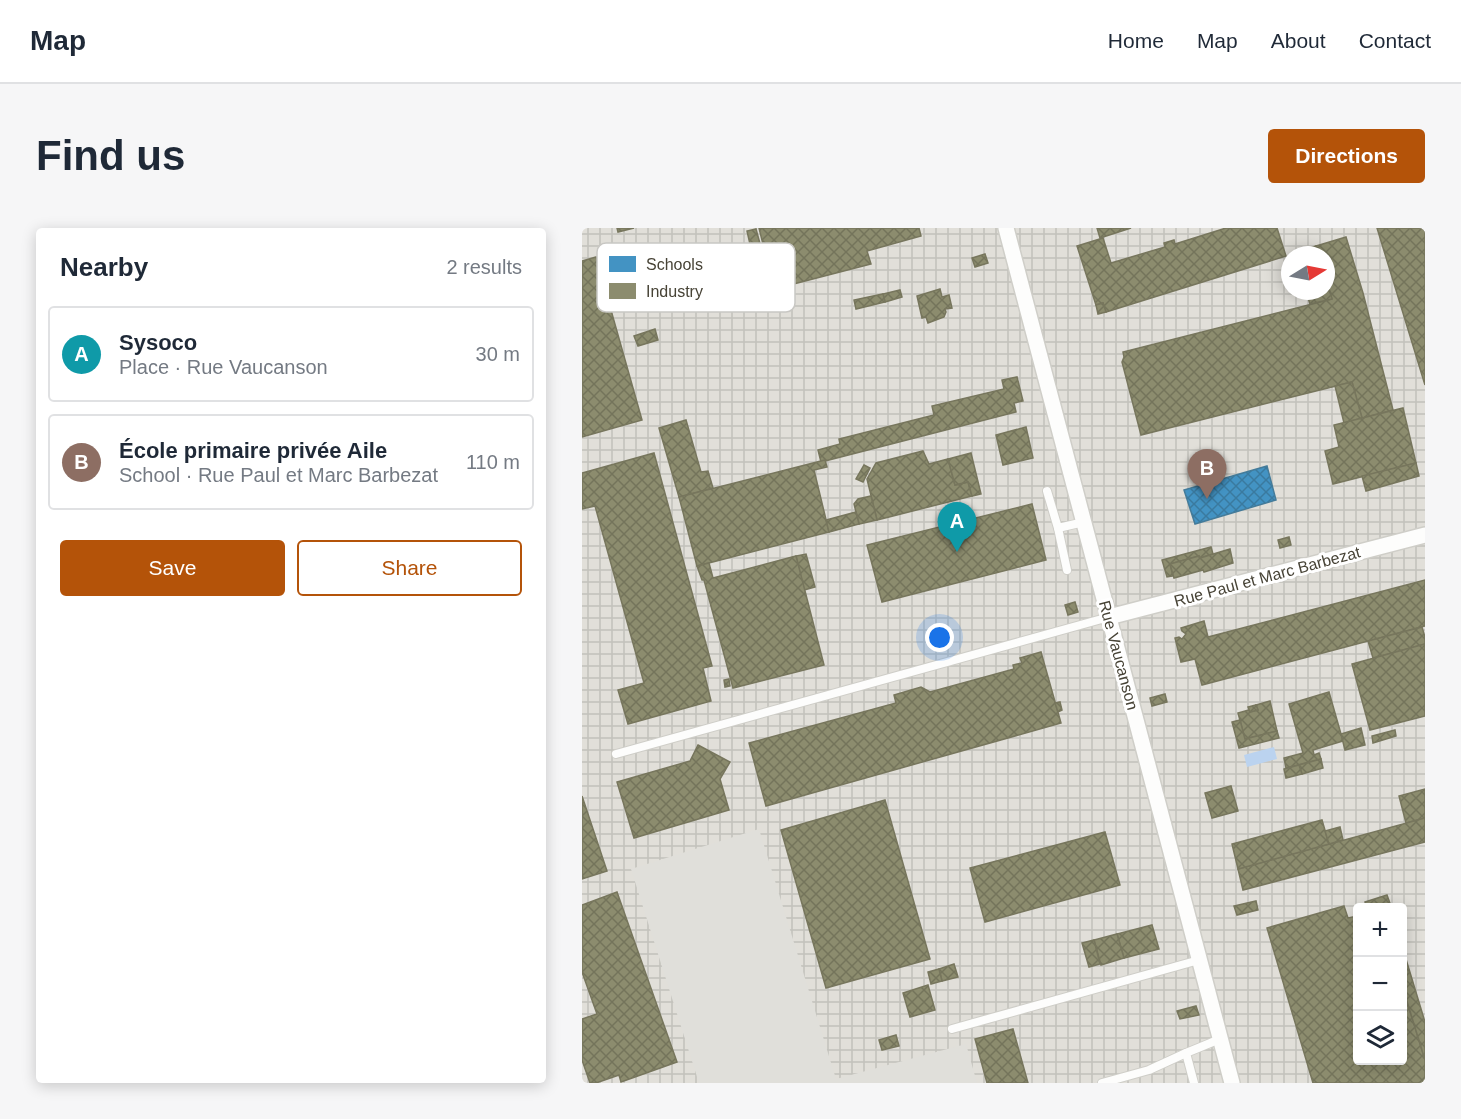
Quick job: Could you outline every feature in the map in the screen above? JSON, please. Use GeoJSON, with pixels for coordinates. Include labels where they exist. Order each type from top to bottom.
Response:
{"type":"FeatureCollection","features":[{"type":"Feature","properties":{"kind":"street","name":"Rue Vaucanson"},"geometry":{"type":"LineString","coordinates":[[1006,228],[1232,1083]]}},
{"type":"Feature","properties":{"kind":"street","name":"Rue Paul et Marc Barbezat"},"geometry":{"type":"LineString","coordinates":[[1109,617],[1425,535]]}},
{"type":"Feature","properties":{"kind":"lane"},"geometry":{"type":"LineString","coordinates":[[1047,491],[1067,570]]}},
{"type":"Feature","properties":{"kind":"lane"},"geometry":{"type":"LineString","coordinates":[[1058,528],[1083,522]]}},
{"type":"Feature","properties":{"kind":"lane"},"geometry":{"type":"LineString","coordinates":[[616,754],[1109,617]]}},
{"type":"Feature","properties":{"kind":"lane"},"geometry":{"type":"LineString","coordinates":[[952,1029],[1199,960]]}},
{"type":"Feature","properties":{"kind":"lane"},"geometry":{"type":"LineString","coordinates":[[1102,1083],[1149,1070],[1220,1039]]}},
{"type":"Feature","properties":{"kind":"lane"},"geometry":{"type":"LineString","coordinates":[[1186,1053],[1194,1083]]}},
{"type":"Feature","properties":{"kind":"shaded area"},"geometry":{"type":"Polygon","coordinates":[[[582,228],[1425,228],[1425,1083],[582,1083],[582,228]]]}},
{"type":"Feature","properties":{"kind":"shaded area"},"geometry":{"type":"Polygon","coordinates":[[[759,829],[836,1079],[966,1044],[977,1083],[699,1083],[631,869],[759,829]]]}},
{"type":"Feature","properties":{"kind":"water"},"geometry":{"type":"Polygon","coordinates":[[[1274,747],[1277,759],[1247,767],[1244,755],[1274,747]]]}},
{"type":"Feature","properties":{"kind":"building: Schools"},"geometry":{"type":"Polygon","coordinates":[[[1267,466],[1276,500],[1195,524],[1184,490],[1267,466]]]}},
{"type":"Feature","properties":{"kind":"building: Industry"},"geometry":{"type":"Polygon","coordinates":[[[617,228],[634,228],[618,232],[617,228]]]}},
{"type":"Feature","properties":{"kind":"building: Industry"},"geometry":{"type":"Polygon","coordinates":[[[759,228],[919,228],[921,236],[867,251],[871,264],[795,284],[795,243],[763,243],[759,228]]]}},
{"type":"Feature","properties":{"kind":"building: Industry"},"geometry":{"type":"Polygon","coordinates":[[[1097,228],[1131,228],[1100,238],[1097,228]]]}},
{"type":"Feature","properties":{"kind":"building: Industry"},"geometry":{"type":"Polygon","coordinates":[[[1226,228],[1277,228],[1283,246],[1281,258],[1106,312],[1103,303],[1096,305],[1077,246],[1103,238],[1111,263],[1165,247],[1164,243],[1174,240],[1175,244],[1226,228]]]}},
{"type":"Feature","properties":{"kind":"building: Industry"},"geometry":{"type":"Polygon","coordinates":[[[1377,228],[1425,228],[1425,385],[1377,228]]]}},
{"type":"Feature","properties":{"kind":"building: Industry"},"geometry":{"type":"Polygon","coordinates":[[[756,229],[760,243],[750,243],[747,231],[756,229]]]}},
{"type":"Feature","properties":{"kind":"building: Industry"},"geometry":{"type":"Polygon","coordinates":[[[1346,237],[1393,410],[1362,418],[1352,382],[1141,435],[1122,362],[1123,352],[1335,300],[1335,246],[1316,246],[1346,237]]]}},
{"type":"Feature","properties":{"kind":"building: Industry"},"geometry":{"type":"Polygon","coordinates":[[[985,254],[988,263],[975,267],[972,258],[985,254]]]}},
{"type":"Feature","properties":{"kind":"building: Industry"},"geometry":{"type":"Polygon","coordinates":[[[596,257],[597,312],[612,312],[642,420],[582,437],[582,261],[596,257]]]}},
{"type":"Feature","properties":{"kind":"building: Industry"},"geometry":{"type":"Polygon","coordinates":[[[940,289],[942,297],[949,295],[952,308],[945,309],[944,317],[928,323],[926,317],[922,318],[917,296],[940,289]]]}},
{"type":"Feature","properties":{"kind":"building: Industry"},"geometry":{"type":"Polygon","coordinates":[[[900,290],[902,297],[885,302],[883,294],[900,290]]]}},
{"type":"Feature","properties":{"kind":"building: Industry"},"geometry":{"type":"Polygon","coordinates":[[[883,294],[885,302],[856,309],[854,300],[883,294]]]}},
{"type":"Feature","properties":{"kind":"building: Industry"},"geometry":{"type":"Polygon","coordinates":[[[1309,300],[1328,300],[1310,304],[1309,300]]]}},
{"type":"Feature","properties":{"kind":"building: Industry"},"geometry":{"type":"Polygon","coordinates":[[[1103,303],[1106,312],[1098,314],[1096,305],[1103,303]]]}},
{"type":"Feature","properties":{"kind":"building: Industry"},"geometry":{"type":"Polygon","coordinates":[[[655,329],[658,340],[638,346],[634,336],[655,329]]]}},
{"type":"Feature","properties":{"kind":"building: Industry"},"geometry":{"type":"Polygon","coordinates":[[[1017,377],[1023,401],[1014,403],[1016,412],[821,462],[818,450],[840,444],[839,439],[934,415],[932,406],[1004,389],[1002,380],[1017,377]]]}},
{"type":"Feature","properties":{"kind":"building: Industry"},"geometry":{"type":"Polygon","coordinates":[[[1352,382],[1362,418],[1344,423],[1335,386],[1352,382]]]}},
{"type":"Feature","properties":{"kind":"building: Industry"},"geometry":{"type":"Polygon","coordinates":[[[1403,408],[1416,463],[1333,484],[1325,451],[1339,447],[1334,425],[1403,408]]]}},
{"type":"Feature","properties":{"kind":"building: Industry"},"geometry":{"type":"Polygon","coordinates":[[[686,420],[701,472],[708,471],[713,488],[679,497],[659,428],[686,420]]]}},
{"type":"Feature","properties":{"kind":"building: Industry"},"geometry":{"type":"Polygon","coordinates":[[[1026,427],[1033,458],[1003,465],[996,435],[1026,427]]]}},
{"type":"Feature","properties":{"kind":"building: Industry"},"geometry":{"type":"Polygon","coordinates":[[[923,451],[929,464],[948,459],[955,485],[968,482],[972,496],[877,520],[867,479],[876,463],[923,451]]]}},
{"type":"Feature","properties":{"kind":"building: Industry"},"geometry":{"type":"Polygon","coordinates":[[[654,453],[712,666],[703,668],[711,701],[628,724],[618,690],[644,683],[595,506],[582,509],[582,473],[654,453]]]}},
{"type":"Feature","properties":{"kind":"building: Industry"},"geometry":{"type":"Polygon","coordinates":[[[971,453],[981,494],[972,496],[968,482],[955,485],[948,459],[971,453]]]}},
{"type":"Feature","properties":{"kind":"building: Industry"},"geometry":{"type":"Polygon","coordinates":[[[825,460],[827,467],[814,470],[829,532],[697,566],[679,497],[825,460]]]}},
{"type":"Feature","properties":{"kind":"building: Industry"},"geometry":{"type":"Polygon","coordinates":[[[1416,463],[1419,476],[1366,491],[1362,476],[1416,463]]]}},
{"type":"Feature","properties":{"kind":"building: Industry"},"geometry":{"type":"Polygon","coordinates":[[[864,465],[870,468],[863,482],[856,479],[864,465]]]}},
{"type":"Feature","properties":{"kind":"building: Industry"},"geometry":{"type":"Polygon","coordinates":[[[871,496],[877,520],[859,524],[854,504],[858,499],[871,496]]]}},
{"type":"Feature","properties":{"kind":"building: Industry"},"geometry":{"type":"Polygon","coordinates":[[[1032,504],[1046,560],[882,602],[867,545],[1032,504]]]}},
{"type":"Feature","properties":{"kind":"building: Industry"},"geometry":{"type":"Polygon","coordinates":[[[856,512],[859,524],[829,532],[826,520],[856,512]]]}},
{"type":"Feature","properties":{"kind":"building: Industry"},"geometry":{"type":"Polygon","coordinates":[[[1289,537],[1291,545],[1280,548],[1278,540],[1289,537]]]}},
{"type":"Feature","properties":{"kind":"building: Industry"},"geometry":{"type":"Polygon","coordinates":[[[1211,547],[1213,554],[1170,564],[1173,576],[1167,577],[1162,560],[1211,547]]]}},
{"type":"Feature","properties":{"kind":"building: Industry"},"geometry":{"type":"Polygon","coordinates":[[[1230,549],[1233,563],[1174,578],[1170,564],[1230,549]]]}},
{"type":"Feature","properties":{"kind":"building: Industry"},"geometry":{"type":"Polygon","coordinates":[[[806,554],[815,587],[804,590],[796,556],[806,554]]]}},
{"type":"Feature","properties":{"kind":"building: Industry"},"geometry":{"type":"Polygon","coordinates":[[[796,556],[824,665],[733,688],[704,580],[697,566],[709,563],[713,578],[796,556]]]}},
{"type":"Feature","properties":{"kind":"building: Industry"},"geometry":{"type":"Polygon","coordinates":[[[1425,580],[1425,626],[1202,685],[1195,659],[1181,662],[1175,638],[1182,639],[1186,634],[1181,628],[1204,621],[1208,637],[1425,580]]]}},
{"type":"Feature","properties":{"kind":"building: Industry"},"geometry":{"type":"Polygon","coordinates":[[[1075,602],[1078,612],[1068,615],[1065,605],[1075,602]]]}},
{"type":"Feature","properties":{"kind":"building: Industry"},"geometry":{"type":"Polygon","coordinates":[[[1422,627],[1425,644],[1373,658],[1368,641],[1422,627]]]}},
{"type":"Feature","properties":{"kind":"building: Industry"},"geometry":{"type":"Polygon","coordinates":[[[1425,644],[1425,716],[1370,730],[1352,664],[1425,644]]]}},
{"type":"Feature","properties":{"kind":"building: Industry"},"geometry":{"type":"Polygon","coordinates":[[[1041,652],[1061,723],[766,806],[749,743],[896,703],[894,695],[921,687],[930,692],[1014,669],[1013,665],[1022,663],[1020,658],[1041,652]]]}},
{"type":"Feature","properties":{"kind":"building: Industry"},"geometry":{"type":"Polygon","coordinates":[[[729,679],[730,686],[725,687],[724,680],[729,679]]]}},
{"type":"Feature","properties":{"kind":"building: Industry"},"geometry":{"type":"Polygon","coordinates":[[[1329,692],[1343,741],[1313,750],[1314,755],[1319,753],[1321,759],[1286,768],[1284,758],[1303,753],[1289,704],[1329,692]]]}},
{"type":"Feature","properties":{"kind":"building: Industry"},"geometry":{"type":"Polygon","coordinates":[[[1165,694],[1167,702],[1152,706],[1150,698],[1165,694]]]}},
{"type":"Feature","properties":{"kind":"building: Industry"},"geometry":{"type":"Polygon","coordinates":[[[1270,701],[1277,731],[1245,739],[1238,713],[1258,710],[1256,705],[1270,701]]]}},
{"type":"Feature","properties":{"kind":"building: Industry"},"geometry":{"type":"Polygon","coordinates":[[[1060,702],[1062,710],[1058,712],[1055,703],[1060,702]]]}},
{"type":"Feature","properties":{"kind":"building: Industry"},"geometry":{"type":"Polygon","coordinates":[[[1256,705],[1258,710],[1250,712],[1248,707],[1256,705]]]}},
{"type":"Feature","properties":{"kind":"building: Industry"},"geometry":{"type":"Polygon","coordinates":[[[1240,720],[1245,739],[1277,731],[1279,738],[1239,748],[1232,722],[1240,720]]]}},
{"type":"Feature","properties":{"kind":"building: Industry"},"geometry":{"type":"Polygon","coordinates":[[[1361,728],[1365,745],[1345,750],[1341,734],[1361,728]]]}},
{"type":"Feature","properties":{"kind":"building: Industry"},"geometry":{"type":"Polygon","coordinates":[[[1395,730],[1396,736],[1373,743],[1372,736],[1395,730]]]}},
{"type":"Feature","properties":{"kind":"building: Industry"},"geometry":{"type":"Polygon","coordinates":[[[698,745],[730,762],[720,779],[729,810],[634,838],[617,782],[690,761],[698,745]]]}},
{"type":"Feature","properties":{"kind":"building: Industry"},"geometry":{"type":"Polygon","coordinates":[[[1321,759],[1323,768],[1302,774],[1299,765],[1321,759]]]}},
{"type":"Feature","properties":{"kind":"building: Industry"},"geometry":{"type":"Polygon","coordinates":[[[1299,765],[1302,774],[1286,778],[1284,769],[1299,765]]]}},
{"type":"Feature","properties":{"kind":"building: Industry"},"geometry":{"type":"Polygon","coordinates":[[[1231,786],[1238,811],[1212,818],[1205,793],[1231,786]]]}},
{"type":"Feature","properties":{"kind":"building: Industry"},"geometry":{"type":"Polygon","coordinates":[[[1425,789],[1425,818],[1406,823],[1399,796],[1425,789]]]}},
{"type":"Feature","properties":{"kind":"building: Industry"},"geometry":{"type":"Polygon","coordinates":[[[582,796],[607,871],[582,879],[582,796]]]}},
{"type":"Feature","properties":{"kind":"building: Industry"},"geometry":{"type":"Polygon","coordinates":[[[885,800],[930,959],[826,988],[781,830],[885,800]]]}},
{"type":"Feature","properties":{"kind":"building: Industry"},"geometry":{"type":"Polygon","coordinates":[[[1425,818],[1425,842],[1243,890],[1238,869],[1425,818]]]}},
{"type":"Feature","properties":{"kind":"building: Industry"},"geometry":{"type":"Polygon","coordinates":[[[1322,820],[1329,844],[1238,869],[1232,844],[1322,820]]]}},
{"type":"Feature","properties":{"kind":"building: Industry"},"geometry":{"type":"Polygon","coordinates":[[[1340,827],[1343,840],[1329,844],[1325,831],[1340,827]]]}},
{"type":"Feature","properties":{"kind":"building: Industry"},"geometry":{"type":"Polygon","coordinates":[[[1105,832],[1120,885],[985,922],[970,868],[1105,832]]]}},
{"type":"Feature","properties":{"kind":"building: Industry"},"geometry":{"type":"Polygon","coordinates":[[[617,892],[677,1062],[621,1082],[619,1075],[590,1083],[582,1060],[582,1019],[597,1014],[582,972],[582,905],[617,892]]]}},
{"type":"Feature","properties":{"kind":"building: Industry"},"geometry":{"type":"Polygon","coordinates":[[[1387,895],[1390,903],[1365,903],[1387,895]]]}},
{"type":"Feature","properties":{"kind":"building: Industry"},"geometry":{"type":"Polygon","coordinates":[[[1256,901],[1258,910],[1237,915],[1234,906],[1256,901]]]}},
{"type":"Feature","properties":{"kind":"building: Industry"},"geometry":{"type":"Polygon","coordinates":[[[1344,906],[1348,918],[1353,917],[1353,1065],[1407,1065],[1407,1001],[1425,1060],[1425,1083],[1313,1083],[1267,928],[1344,906]]]}},
{"type":"Feature","properties":{"kind":"building: Industry"},"geometry":{"type":"Polygon","coordinates":[[[1152,925],[1159,949],[1124,958],[1117,934],[1152,925]]]}},
{"type":"Feature","properties":{"kind":"building: Industry"},"geometry":{"type":"Polygon","coordinates":[[[1117,934],[1124,958],[1101,965],[1094,940],[1117,934]]]}},
{"type":"Feature","properties":{"kind":"building: Industry"},"geometry":{"type":"Polygon","coordinates":[[[1094,940],[1100,964],[1089,967],[1082,943],[1094,940]]]}},
{"type":"Feature","properties":{"kind":"building: Industry"},"geometry":{"type":"Polygon","coordinates":[[[1407,963],[1425,1022],[1425,1060],[1407,1001],[1407,963]]]}},
{"type":"Feature","properties":{"kind":"building: Industry"},"geometry":{"type":"Polygon","coordinates":[[[954,964],[958,977],[942,981],[939,969],[954,964]]]}},
{"type":"Feature","properties":{"kind":"building: Industry"},"geometry":{"type":"Polygon","coordinates":[[[939,969],[942,981],[931,984],[928,972],[939,969]]]}},
{"type":"Feature","properties":{"kind":"building: Industry"},"geometry":{"type":"Polygon","coordinates":[[[928,985],[935,1010],[910,1017],[903,993],[928,985]]]}},
{"type":"Feature","properties":{"kind":"building: Industry"},"geometry":{"type":"Polygon","coordinates":[[[1196,1006],[1199,1015],[1180,1019],[1177,1011],[1196,1006]]]}},
{"type":"Feature","properties":{"kind":"building: Industry"},"geometry":{"type":"Polygon","coordinates":[[[1013,1029],[1028,1083],[987,1083],[975,1039],[1013,1029]]]}},
{"type":"Feature","properties":{"kind":"building: Industry"},"geometry":{"type":"Polygon","coordinates":[[[896,1035],[899,1046],[882,1050],[879,1040],[896,1035]]]}},
{"type":"Feature","properties":{"kind":"place","name":"École primaire privée Aile"},"geometry":{"type":"Point","coordinates":[1207,499]}},
{"type":"Feature","properties":{"kind":"place","name":"Sysoco"},"geometry":{"type":"Point","coordinates":[957,552]}}]}
